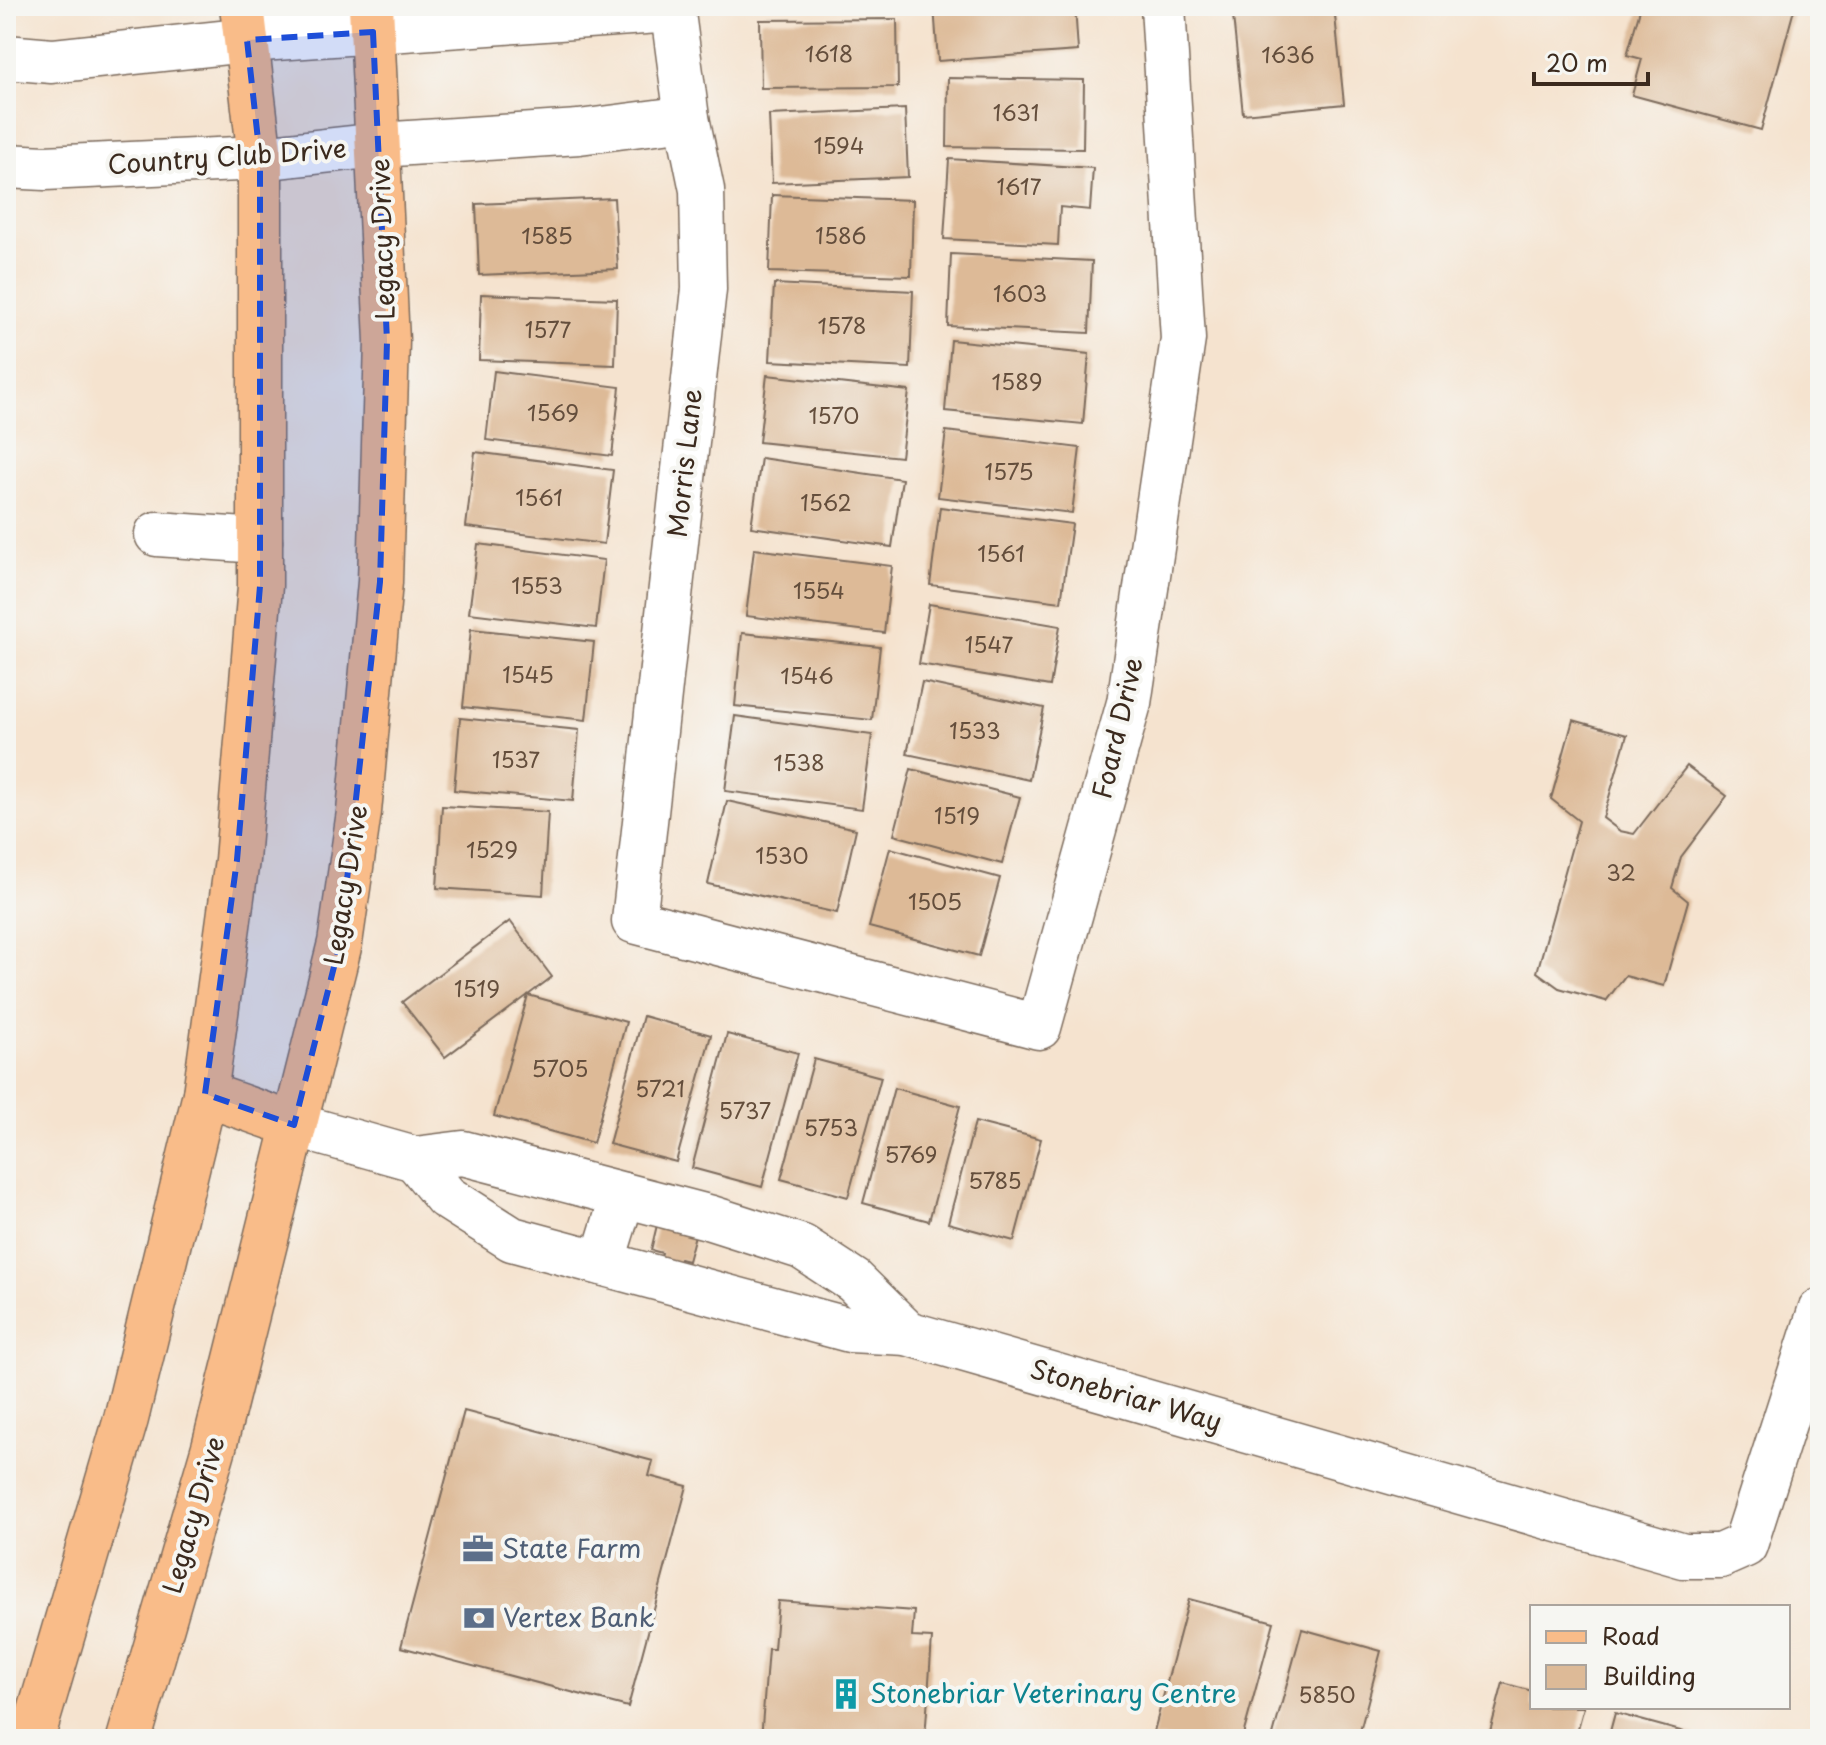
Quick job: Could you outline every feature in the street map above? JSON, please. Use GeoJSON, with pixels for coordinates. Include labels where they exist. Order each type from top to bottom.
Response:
{"type":"FeatureCollection","features":[{"type":"Feature","properties":{"kind":"main road","name":"Legacy Drive"},"geometry":{"type":"LineString","coordinates":[[129,1739],[214,1447],[340,943],[359,812],[380,582],[387,341],[372,19]]}},
{"type":"Feature","properties":{"kind":"main road"},"geometry":{"type":"LineString","coordinates":[[32,1739],[126,1419],[205,1094],[237,860],[260,586],[260,158],[245,23]]}},
{"type":"Feature","properties":{"kind":"main road"},"geometry":{"type":"LineString","coordinates":[[205,1094],[294,1125]]}},
{"type":"Feature","properties":{"kind":"street","name":"Foard Drive"},"geometry":{"type":"LineString","coordinates":[[634,921],[1039,1027],[1129,703],[1183,339],[1163,6]]}},
{"type":"Feature","properties":{"kind":"street","name":"Morris Lane"},"geometry":{"type":"LineString","coordinates":[[634,921],[704,289],[702,190],[687,118],[672,8]]}},
{"type":"Feature","properties":{"kind":"street"},"geometry":{"type":"LineString","coordinates":[[6,57],[52,61],[245,23],[672,8]]}},
{"type":"Feature","properties":{"kind":"street","name":"Country Club Drive"},"geometry":{"type":"LineString","coordinates":[[6,166],[45,168],[260,158],[379,145],[579,132],[687,118]]}},
{"type":"Feature","properties":{"kind":"street"},"geometry":{"type":"LineString","coordinates":[[157,534],[260,541]]}},
{"type":"Feature","properties":{"kind":"street","name":"Stonebriar Way"},"geometry":{"type":"LineString","coordinates":[[294,1125],[415,1159],[463,1153],[802,1247],[854,1281],[907,1333],[1684,1556],[1720,1556],[1745,1545],[1820,1311]]}},
{"type":"Feature","properties":{"kind":"street"},"geometry":{"type":"LineString","coordinates":[[415,1159],[446,1197],[512,1239],[850,1330],[907,1333]]}},
{"type":"Feature","properties":{"kind":"street"},"geometry":{"type":"LineString","coordinates":[[602,1263],[623,1195]]}},
{"type":"Feature","properties":{"kind":"highlighted area"},"geometry":{"type":"Polygon","coordinates":[[[373,32],[387,341],[380,582],[340,943],[294,1125],[205,1094],[237,860],[260,586],[260,158],[247,40],[373,32]]]}},
{"type":"Feature","properties":{"kind":"building"},"geometry":{"type":"Polygon","coordinates":[[[934,6],[1075,6],[1078,51],[938,61],[934,6]]]}},
{"type":"Feature","properties":{"kind":"building"},"geometry":{"type":"Polygon","coordinates":[[[1232,6],[1334,6],[1344,104],[1243,114],[1232,6]]]}},
{"type":"Feature","properties":{"kind":"building"},"geometry":{"type":"Polygon","coordinates":[[[1641,6],[1795,6],[1761,130],[1632,95],[1642,59],[1627,55],[1641,6]]]}},
{"type":"Feature","properties":{"kind":"building"},"geometry":{"type":"Polygon","coordinates":[[[897,19],[898,87],[761,88],[760,20],[897,19]]]}},
{"type":"Feature","properties":{"kind":"building"},"geometry":{"type":"Polygon","coordinates":[[[948,78],[1084,80],[1083,149],[947,147],[948,78]]]}},
{"type":"Feature","properties":{"kind":"building"},"geometry":{"type":"Polygon","coordinates":[[[905,109],[908,177],[772,183],[769,115],[905,109]]]}},
{"type":"Feature","properties":{"kind":"building"},"geometry":{"type":"Polygon","coordinates":[[[949,159],[1093,168],[1090,210],[1060,207],[1058,245],[944,239],[949,159]]]}},
{"type":"Feature","properties":{"kind":"building"},"geometry":{"type":"Polygon","coordinates":[[[772,195],[913,200],[911,276],[769,272],[772,195]]]}},
{"type":"Feature","properties":{"kind":"building"},"geometry":{"type":"Polygon","coordinates":[[[614,198],[618,269],[479,275],[476,204],[614,198]]]}},
{"type":"Feature","properties":{"kind":"building"},"geometry":{"type":"Polygon","coordinates":[[[951,254],[1092,261],[1089,333],[948,326],[951,254]]]}},
{"type":"Feature","properties":{"kind":"building"},"geometry":{"type":"Polygon","coordinates":[[[774,284],[913,291],[910,368],[770,361],[774,284]]]}},
{"type":"Feature","properties":{"kind":"building"},"geometry":{"type":"Polygon","coordinates":[[[481,294],[617,299],[615,365],[479,360],[481,294]]]}},
{"type":"Feature","properties":{"kind":"building"},"geometry":{"type":"Polygon","coordinates":[[[951,340],[1089,354],[1083,424],[945,411],[951,340]]]}},
{"type":"Feature","properties":{"kind":"building"},"geometry":{"type":"Polygon","coordinates":[[[494,371],[620,387],[612,456],[486,440],[494,371]]]}},
{"type":"Feature","properties":{"kind":"building"},"geometry":{"type":"Polygon","coordinates":[[[767,375],[909,391],[901,457],[759,442],[767,375]]]}},
{"type":"Feature","properties":{"kind":"building"},"geometry":{"type":"Polygon","coordinates":[[[946,431],[1080,448],[1072,513],[938,497],[946,431]]]}},
{"type":"Feature","properties":{"kind":"building"},"geometry":{"type":"Polygon","coordinates":[[[475,452],[613,470],[604,544],[466,527],[475,452]]]}},
{"type":"Feature","properties":{"kind":"building"},"geometry":{"type":"Polygon","coordinates":[[[761,458],[902,479],[892,547],[751,527],[761,458]]]}},
{"type":"Feature","properties":{"kind":"building"},"geometry":{"type":"Polygon","coordinates":[[[940,507],[1072,524],[1061,602],[930,585],[940,507]]]}},
{"type":"Feature","properties":{"kind":"building"},"geometry":{"type":"Polygon","coordinates":[[[478,544],[604,560],[596,628],[469,613],[478,544]]]}},
{"type":"Feature","properties":{"kind":"building"},"geometry":{"type":"Polygon","coordinates":[[[754,549],[892,566],[884,633],[746,616],[754,549]]]}},
{"type":"Feature","properties":{"kind":"building"},"geometry":{"type":"Polygon","coordinates":[[[929,604],[1060,626],[1050,686],[919,664],[929,604]]]}},
{"type":"Feature","properties":{"kind":"building"},"geometry":{"type":"Polygon","coordinates":[[[471,629],[594,642],[586,720],[463,707],[471,629]]]}},
{"type":"Feature","properties":{"kind":"building"},"geometry":{"type":"Polygon","coordinates":[[[742,633],[880,647],[872,720],[735,706],[742,633]]]}},
{"type":"Feature","properties":{"kind":"building"},"geometry":{"type":"Polygon","coordinates":[[[922,682],[1044,708],[1029,780],[907,754],[922,682]]]}},
{"type":"Feature","properties":{"kind":"building"},"geometry":{"type":"Polygon","coordinates":[[[735,716],[872,735],[862,809],[725,791],[735,716]]]}},
{"type":"Feature","properties":{"kind":"building"},"geometry":{"type":"Polygon","coordinates":[[[460,718],[579,730],[573,801],[454,790],[460,718]]]}},
{"type":"Feature","properties":{"kind":"building"},"geometry":{"type":"Polygon","coordinates":[[[1573,720],[1627,735],[1603,818],[1620,831],[1634,834],[1687,766],[1727,796],[1681,857],[1672,888],[1688,901],[1664,986],[1625,976],[1606,1001],[1559,988],[1537,972],[1579,821],[1551,799],[1573,720]]]}},
{"type":"Feature","properties":{"kind":"building"},"geometry":{"type":"Polygon","coordinates":[[[911,769],[1020,797],[1002,864],[894,835],[911,769]]]}},
{"type":"Feature","properties":{"kind":"building"},"geometry":{"type":"Polygon","coordinates":[[[727,801],[856,829],[837,913],[708,884],[727,801]]]}},
{"type":"Feature","properties":{"kind":"building"},"geometry":{"type":"Polygon","coordinates":[[[442,806],[548,812],[543,895],[437,888],[442,806]]]}},
{"type":"Feature","properties":{"kind":"building"},"geometry":{"type":"Polygon","coordinates":[[[890,848],[1000,878],[979,956],[869,927],[890,848]]]}},
{"type":"Feature","properties":{"kind":"building"},"geometry":{"type":"Polygon","coordinates":[[[510,921],[552,977],[445,1057],[402,1002],[510,921]]]}},
{"type":"Feature","properties":{"kind":"building"},"geometry":{"type":"Polygon","coordinates":[[[528,995],[626,1022],[593,1143],[494,1116],[528,995]]]}},
{"type":"Feature","properties":{"kind":"building"},"geometry":{"type":"Polygon","coordinates":[[[643,1016],[711,1035],[676,1162],[609,1144],[643,1016]]]}},
{"type":"Feature","properties":{"kind":"building"},"geometry":{"type":"Polygon","coordinates":[[[727,1034],[798,1053],[762,1187],[692,1168],[727,1034]]]}},
{"type":"Feature","properties":{"kind":"building"},"geometry":{"type":"Polygon","coordinates":[[[814,1059],[881,1077],[848,1197],[781,1179],[814,1059]]]}},
{"type":"Feature","properties":{"kind":"building"},"geometry":{"type":"Polygon","coordinates":[[[894,1088],[960,1106],[929,1221],[863,1203],[894,1088]]]}},
{"type":"Feature","properties":{"kind":"building"},"geometry":{"type":"Polygon","coordinates":[[[975,1122],[1041,1139],[1014,1241],[948,1223],[975,1122]]]}},
{"type":"Feature","properties":{"kind":"building"},"geometry":{"type":"Polygon","coordinates":[[[657,1225],[695,1235],[688,1261],[680,1259],[678,1265],[660,1260],[662,1253],[651,1250],[657,1225]]]}},
{"type":"Feature","properties":{"kind":"building"},"geometry":{"type":"Polygon","coordinates":[[[464,1411],[653,1461],[649,1476],[687,1486],[628,1707],[401,1647],[464,1411]]]}},
{"type":"Feature","properties":{"kind":"building"},"geometry":{"type":"Polygon","coordinates":[[[1189,1599],[1274,1622],[1242,1739],[1152,1739],[1189,1599]]]}},
{"type":"Feature","properties":{"kind":"building","name":"Stonebriar Veterinary Centre"},"geometry":{"type":"Polygon","coordinates":[[[778,1601],[914,1611],[912,1637],[932,1638],[925,1739],[761,1739],[768,1649],[774,1649],[778,1601]]]}},
{"type":"Feature","properties":{"kind":"building"},"geometry":{"type":"Polygon","coordinates":[[[1302,1629],[1381,1651],[1358,1739],[1272,1739],[1302,1629]]]}},
{"type":"Feature","properties":{"kind":"building"},"geometry":{"type":"Polygon","coordinates":[[[1503,1683],[1530,1690],[1530,1709],[1583,1709],[1575,1739],[1488,1739],[1503,1683]]]}},
{"type":"Feature","properties":{"kind":"building"},"geometry":{"type":"Polygon","coordinates":[[[1615,1713],[1695,1735],[1694,1739],[1608,1739],[1615,1713]]]}},
{"type":"Feature","properties":{"kind":"place","name":"State Farm"},"geometry":{"type":"Point","coordinates":[478,1549]}},
{"type":"Feature","properties":{"kind":"place","name":"Vertex Bank"},"geometry":{"type":"Point","coordinates":[479,1618]}},
{"type":"Feature","properties":{"kind":"place","name":"Stonebriar Veterinary Centre"},"geometry":{"type":"Point","coordinates":[846,1694]}}]}
